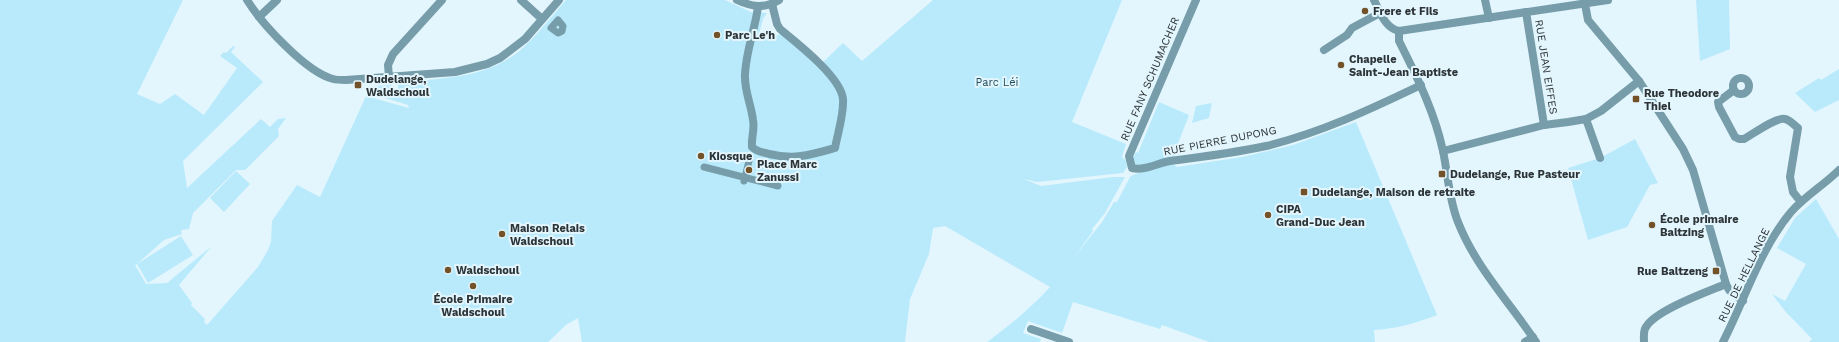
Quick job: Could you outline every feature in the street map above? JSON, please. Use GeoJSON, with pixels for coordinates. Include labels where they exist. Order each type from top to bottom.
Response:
{"type":"FeatureCollection","features":[{"type":"Feature","properties":{"kind":"street"},"geometry":{"type":"LineString","coordinates":[[247,0],[259,18],[294,53],[323,74],[333,79],[346,80],[455,72],[487,64],[514,48],[559,0]]}},
{"type":"Feature","properties":{"kind":"street"},"geometry":{"type":"LineString","coordinates":[[259,18],[277,0]]}},
{"type":"Feature","properties":{"kind":"street"},"geometry":{"type":"LineString","coordinates":[[389,77],[388,65],[393,54],[442,0]]}},
{"type":"Feature","properties":{"kind":"street"},"geometry":{"type":"LineString","coordinates":[[521,0],[542,19]]}},
{"type":"Feature","properties":{"kind":"street"},"geometry":{"type":"LineString","coordinates":[[737,0],[758,7],[776,2],[777,24],[780,29],[834,78],[842,91],[843,108],[835,148],[795,158],[756,151],[752,147],[754,131],[753,118],[747,98],[745,76],[746,62],[756,22],[758,7]]}},
{"type":"Feature","properties":{"kind":"street","name":"RUE FANY SCHUMACHER"},"geometry":{"type":"LineString","coordinates":[[1132,168],[1129,156],[1196,0]]}},
{"type":"Feature","properties":{"kind":"street"},"geometry":{"type":"LineString","coordinates":[[1374,0],[1380,13],[1390,28],[1399,31],[1608,0]]}},
{"type":"Feature","properties":{"kind":"street"},"geometry":{"type":"LineString","coordinates":[[1485,0],[1489,18]]}},
{"type":"Feature","properties":{"kind":"street"},"geometry":{"type":"LineString","coordinates":[[1585,4],[1588,20],[1639,81],[1683,149],[1693,170],[1726,284],[1729,290],[1742,301]]}},
{"type":"Feature","properties":{"kind":"street","name":"RUE JEAN EIFFES"},"geometry":{"type":"LineString","coordinates":[[1526,12],[1544,124]]}},
{"type":"Feature","properties":{"kind":"street"},"geometry":{"type":"LineString","coordinates":[[1324,50],[1346,35],[1352,28],[1380,13]]}},
{"type":"Feature","properties":{"kind":"street"},"geometry":{"type":"LineString","coordinates":[[1399,31],[1399,41],[1421,85],[1435,120],[1443,151],[1452,204],[1464,235],[1486,271],[1534,339],[1525,342]]}},
{"type":"Feature","properties":{"kind":"street"},"geometry":{"type":"LineString","coordinates":[[1443,151],[1544,124],[1568,122],[1586,118],[1601,111],[1639,81]]}},
{"type":"Feature","properties":{"kind":"street","name":"RUE PIERRE DUPONG"},"geometry":{"type":"LineString","coordinates":[[1132,168],[1143,168],[1168,161],[1187,160],[1266,146],[1323,128],[1421,85]]}},
{"type":"Feature","properties":{"kind":"street"},"geometry":{"type":"LineString","coordinates":[[1734,90],[1718,102],[1719,107],[1735,137],[1744,139],[1776,120],[1783,118],[1789,120],[1798,128],[1790,177],[1793,192],[1801,202]]}},
{"type":"Feature","properties":{"kind":"street"},"geometry":{"type":"LineString","coordinates":[[1586,118],[1600,158]]}},
{"type":"Feature","properties":{"kind":"street"},"geometry":{"type":"LineString","coordinates":[[744,179],[750,157]]}},
{"type":"Feature","properties":{"kind":"street"},"geometry":{"type":"LineString","coordinates":[[704,167],[744,179],[778,186]]}},
{"type":"Feature","properties":{"kind":"street","name":"RUE DE HELLANGE"},"geometry":{"type":"LineString","coordinates":[[1723,342],[1778,230],[1801,202],[1839,170]]}},
{"type":"Feature","properties":{"kind":"street"},"geometry":{"type":"LineString","coordinates":[[1644,342],[1645,329],[1652,320],[1684,302],[1726,284]]}},
{"type":"Feature","properties":{"kind":"street"},"geometry":{"type":"LineString","coordinates":[[1031,329],[1069,342]]}},
{"type":"Feature","properties":{"kind":"green space","name":"Parc Léi"},"geometry":{"type":"Polygon","coordinates":[[[0,0],[183,0],[137,94],[160,104],[175,94],[204,115],[237,68],[220,56],[224,52],[226,53],[233,46],[235,47],[231,52],[263,82],[183,161],[187,188],[261,119],[270,127],[278,119],[286,118],[278,129],[279,136],[245,170],[236,170],[193,213],[189,229],[181,230],[182,234],[164,240],[135,265],[146,284],[167,283],[212,246],[179,285],[192,303],[191,305],[205,319],[204,322],[207,325],[258,267],[271,242],[272,221],[297,185],[320,197],[366,96],[409,108],[408,105],[375,95],[373,92],[376,86],[391,85],[393,91],[398,89],[398,84],[402,83],[403,86],[403,82],[448,78],[478,72],[492,67],[505,61],[525,46],[566,0],[725,0],[751,12],[767,13],[763,19],[757,41],[773,37],[784,32],[820,65],[843,43],[862,61],[933,0],[1122,0],[1072,122],[1126,144],[1122,157],[1126,161],[1127,167],[1123,173],[1037,182],[1024,179],[1041,186],[1113,177],[1125,177],[1105,213],[1092,229],[1093,231],[1075,256],[1102,222],[1114,202],[1117,202],[1130,177],[1133,175],[1170,162],[1177,167],[1242,157],[1293,145],[1356,122],[1437,315],[1406,325],[1374,330],[1375,342],[1209,342],[1162,325],[1160,329],[1073,302],[1062,333],[1028,321],[1023,333],[1041,339],[1040,342],[987,342],[1020,316],[1050,287],[945,226],[933,228],[929,254],[910,299],[905,342],[582,342],[578,318],[566,325],[548,342],[0,342],[0,0]]]}},
{"type":"Feature","properties":{"kind":"green space"},"geometry":{"type":"Polygon","coordinates":[[[1696,0],[1729,0],[1730,49],[1700,61],[1696,0]]]}},
{"type":"Feature","properties":{"kind":"green space"},"geometry":{"type":"Polygon","coordinates":[[[1839,69],[1839,100],[1815,112],[1795,93],[1819,78],[1821,80],[1839,69]]]}},
{"type":"Feature","properties":{"kind":"green space"},"geometry":{"type":"Polygon","coordinates":[[[1159,102],[1189,115],[1174,154],[1176,156],[1140,166],[1135,164],[1133,158],[1136,152],[1138,153],[1159,102]]]}},
{"type":"Feature","properties":{"kind":"green space"},"geometry":{"type":"Polygon","coordinates":[[[1212,103],[1209,118],[1192,123],[1196,106],[1212,103]]]}},
{"type":"Feature","properties":{"kind":"green space"},"geometry":{"type":"Polygon","coordinates":[[[1635,139],[1658,183],[1650,185],[1627,227],[1588,240],[1568,168],[1600,158],[1635,139]]]}},
{"type":"Feature","properties":{"kind":"green space"},"geometry":{"type":"Polygon","coordinates":[[[236,171],[250,184],[224,212],[210,198],[236,171]]]}},
{"type":"Feature","properties":{"kind":"green space"},"geometry":{"type":"Polygon","coordinates":[[[1816,199],[1839,239],[1839,342],[1809,342],[1812,339],[1785,311],[1772,294],[1785,301],[1806,264],[1777,248],[1795,218],[1816,199]]]}},
{"type":"Feature","properties":{"kind":"green space"},"geometry":{"type":"Polygon","coordinates":[[[181,236],[193,255],[148,283],[137,264],[181,236]]]}},
{"type":"Feature","properties":{"kind":"place","name":"Frere et Fils"},"geometry":{"type":"Point","coordinates":[1365,11]}},
{"type":"Feature","properties":{"kind":"place","name":"Parc Le'h"},"geometry":{"type":"Point","coordinates":[717,35]}},
{"type":"Feature","properties":{"kind":"place","name":"Chapelle Saint-Jean Baptiste"},"geometry":{"type":"Point","coordinates":[1341,65]}},
{"type":"Feature","properties":{"kind":"place","name":"Dudelange, Waldschoul"},"geometry":{"type":"Point","coordinates":[358,85]}},
{"type":"Feature","properties":{"kind":"place","name":"Rue Theodore Thiel"},"geometry":{"type":"Point","coordinates":[1636,99]}},
{"type":"Feature","properties":{"kind":"place","name":"Kiosque"},"geometry":{"type":"Point","coordinates":[701,156]}},
{"type":"Feature","properties":{"kind":"place","name":"Place Marc Zanussi"},"geometry":{"type":"Point","coordinates":[749,170]}},
{"type":"Feature","properties":{"kind":"place","name":"Dudelange, Rue Pasteur"},"geometry":{"type":"Point","coordinates":[1442,174]}},
{"type":"Feature","properties":{"kind":"place","name":"Dudelange, Maison de retraite"},"geometry":{"type":"Point","coordinates":[1304,192]}},
{"type":"Feature","properties":{"kind":"place","name":"CIPA Grand-Duc Jean"},"geometry":{"type":"Point","coordinates":[1268,215]}},
{"type":"Feature","properties":{"kind":"place","name":"École primaire Baltzing"},"geometry":{"type":"Point","coordinates":[1652,225]}},
{"type":"Feature","properties":{"kind":"place","name":"Maison Relais Waldschoul"},"geometry":{"type":"Point","coordinates":[502,234]}},
{"type":"Feature","properties":{"kind":"place","name":"Waldschoul"},"geometry":{"type":"Point","coordinates":[448,270]}},
{"type":"Feature","properties":{"kind":"place","name":"Rue Baltzeng"},"geometry":{"type":"Point","coordinates":[1716,271]}},
{"type":"Feature","properties":{"kind":"place","name":"École Primaire Waldschoul"},"geometry":{"type":"Point","coordinates":[473,286]}}]}
